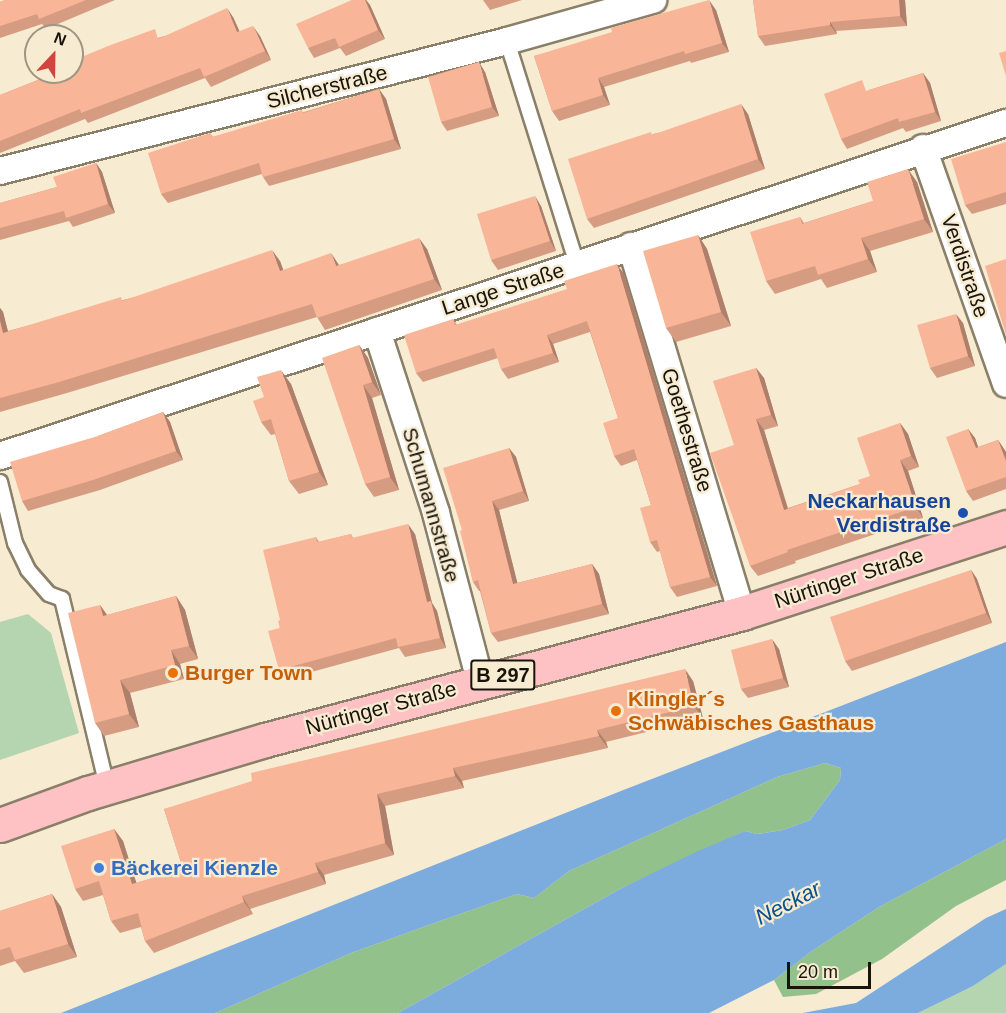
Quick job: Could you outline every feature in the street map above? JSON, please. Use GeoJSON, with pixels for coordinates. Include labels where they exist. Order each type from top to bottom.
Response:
{"type":"FeatureCollection","features":[{"type":"Feature","properties":{"kind":"main road","name":"Nürtinger Straße"},"geometry":{"type":"LineString","coordinates":[[0,825],[107,787],[265,740],[742,613],[1006,526]]}},
{"type":"Feature","properties":{"kind":"street","name":"Silcherstraße"},"geometry":{"type":"LineString","coordinates":[[0,171],[653,0]]}},
{"type":"Feature","properties":{"kind":"street","name":"Lange Straße"},"geometry":{"type":"LineString","coordinates":[[0,456],[924,148],[1006,123]]}},
{"type":"Feature","properties":{"kind":"street","name":"Verdistraße"},"geometry":{"type":"LineString","coordinates":[[924,148],[1006,384]]}},
{"type":"Feature","properties":{"kind":"street","name":"Goethestraße"},"geometry":{"type":"LineString","coordinates":[[631,246],[742,613]]}},
{"type":"Feature","properties":{"kind":"street","name":"Schumannstraße"},"geometry":{"type":"LineString","coordinates":[[377,331],[436,513],[480,681]]}},
{"type":"Feature","properties":{"kind":"lane"},"geometry":{"type":"LineString","coordinates":[[507,40],[577,264]]}},
{"type":"Feature","properties":{"kind":"lane"},"geometry":{"type":"LineString","coordinates":[[0,482],[15,543],[28,570],[49,594],[62,599],[107,787]]}},
{"type":"Feature","properties":{"kind":"green space"},"geometry":{"type":"Polygon","coordinates":[[[28,614],[51,633],[79,733],[0,760],[0,622],[28,614]]]}},
{"type":"Feature","properties":{"kind":"green space"},"geometry":{"type":"Polygon","coordinates":[[[825,763],[841,768],[840,780],[810,820],[783,830],[757,834],[745,831],[620,889],[398,1013],[215,1013],[351,953],[517,894],[534,898],[569,871],[777,777],[825,763]]]}},
{"type":"Feature","properties":{"kind":"green space"},"geometry":{"type":"Polygon","coordinates":[[[1006,839],[1006,880],[956,906],[882,959],[816,994],[783,997],[774,980],[812,951],[879,907],[1006,839]]]}},
{"type":"Feature","properties":{"kind":"green space"},"geometry":{"type":"Polygon","coordinates":[[[1006,964],[1006,1013],[918,1013],[973,986],[1006,964]]]}},
{"type":"Feature","properties":{"kind":"water","name":"Neckar"},"geometry":{"type":"Polygon","coordinates":[[[1006,642],[1006,839],[879,907],[812,951],[774,980],[709,1013],[398,1013],[620,889],[696,852],[745,831],[757,834],[783,830],[810,820],[840,780],[841,768],[825,763],[777,777],[569,871],[534,898],[517,894],[351,953],[215,1013],[61,1013],[626,789],[1006,642]]]}},
{"type":"Feature","properties":{"kind":"water"},"geometry":{"type":"Polygon","coordinates":[[[1006,909],[1006,964],[973,986],[918,1013],[803,1013],[856,1003],[986,918],[1006,909]]]}},
{"type":"Feature","properties":{"kind":"building"},"geometry":{"type":"Polygon","coordinates":[[[5,0],[86,0],[39,19],[37,14],[0,26],[0,2],[5,0]]]}},
{"type":"Feature","properties":{"kind":"building"},"geometry":{"type":"Polygon","coordinates":[[[352,0],[365,0],[378,30],[339,47],[335,38],[308,48],[296,24],[352,0]]]}},
{"type":"Feature","properties":{"kind":"building"},"geometry":{"type":"Polygon","coordinates":[[[709,0],[722,43],[685,54],[684,51],[598,78],[603,95],[552,111],[534,56],[612,32],[611,28],[709,0]]]}},
{"type":"Feature","properties":{"kind":"building"},"geometry":{"type":"Polygon","coordinates":[[[753,0],[899,0],[900,16],[830,22],[830,25],[758,36],[753,0]]]}},
{"type":"Feature","properties":{"kind":"building"},"geometry":{"type":"Polygon","coordinates":[[[227,8],[237,32],[253,26],[265,51],[204,77],[200,68],[81,113],[80,109],[0,141],[0,95],[28,84],[84,84],[84,56],[155,29],[158,39],[227,8]]]}},
{"type":"Feature","properties":{"kind":"building"},"geometry":{"type":"Polygon","coordinates":[[[1006,51],[1006,76],[999,53],[1006,51]]]}},
{"type":"Feature","properties":{"kind":"building"},"geometry":{"type":"Polygon","coordinates":[[[479,62],[492,107],[441,122],[428,77],[479,62]]]}},
{"type":"Feature","properties":{"kind":"building"},"geometry":{"type":"Polygon","coordinates":[[[923,73],[935,112],[899,122],[898,118],[841,139],[824,94],[862,80],[866,91],[923,73]]]}},
{"type":"Feature","properties":{"kind":"building"},"geometry":{"type":"Polygon","coordinates":[[[379,89],[394,139],[263,177],[259,163],[161,194],[148,153],[210,133],[212,137],[302,110],[303,113],[379,89]]]}},
{"type":"Feature","properties":{"kind":"building"},"geometry":{"type":"Polygon","coordinates":[[[741,104],[758,159],[587,219],[568,159],[651,132],[652,135],[741,104]]]}},
{"type":"Feature","properties":{"kind":"building"},"geometry":{"type":"Polygon","coordinates":[[[1006,142],[1006,192],[965,205],[951,159],[1006,142]]]}},
{"type":"Feature","properties":{"kind":"building"},"geometry":{"type":"Polygon","coordinates":[[[96,163],[108,204],[66,218],[64,211],[0,228],[0,203],[57,187],[53,177],[96,163]]]}},
{"type":"Feature","properties":{"kind":"building"},"geometry":{"type":"Polygon","coordinates":[[[908,169],[924,219],[861,238],[868,259],[818,275],[815,266],[766,281],[750,232],[800,217],[802,224],[873,201],[867,182],[908,169]]]}},
{"type":"Feature","properties":{"kind":"building"},"geometry":{"type":"Polygon","coordinates":[[[535,196],[550,241],[491,260],[477,214],[535,196]]]}},
{"type":"Feature","properties":{"kind":"building"},"geometry":{"type":"Polygon","coordinates":[[[698,235],[721,312],[666,328],[643,251],[698,235]]]}},
{"type":"Feature","properties":{"kind":"building"},"geometry":{"type":"Polygon","coordinates":[[[419,238],[434,279],[317,318],[312,304],[0,398],[0,321],[3,333],[121,297],[122,301],[272,250],[280,271],[331,253],[336,266],[419,238]]]}},
{"type":"Feature","properties":{"kind":"building"},"geometry":{"type":"Polygon","coordinates":[[[1006,259],[1006,335],[985,266],[1006,259]]]}},
{"type":"Feature","properties":{"kind":"building"},"geometry":{"type":"Polygon","coordinates":[[[617,264],[710,577],[670,587],[657,540],[650,542],[640,508],[651,505],[634,449],[614,456],[603,423],[618,418],[587,321],[547,335],[553,353],[501,369],[494,348],[416,373],[404,335],[453,319],[455,325],[567,289],[564,281],[617,264]]]}},
{"type":"Feature","properties":{"kind":"building"},"geometry":{"type":"Polygon","coordinates":[[[956,314],[968,356],[930,368],[917,325],[956,314]]]}},
{"type":"Feature","properties":{"kind":"building"},"geometry":{"type":"Polygon","coordinates":[[[359,345],[372,382],[363,385],[390,477],[365,484],[322,358],[359,345]]]}},
{"type":"Feature","properties":{"kind":"building"},"geometry":{"type":"Polygon","coordinates":[[[756,368],[771,415],[756,419],[784,510],[860,484],[858,480],[870,476],[857,438],[900,423],[911,456],[900,460],[916,507],[787,550],[788,552],[750,566],[710,453],[734,445],[713,381],[756,368]]]}},
{"type":"Feature","properties":{"kind":"building"},"geometry":{"type":"Polygon","coordinates":[[[281,370],[319,472],[289,481],[271,419],[261,422],[253,401],[264,397],[257,377],[281,370]]]}},
{"type":"Feature","properties":{"kind":"building"},"geometry":{"type":"Polygon","coordinates":[[[163,412],[176,451],[93,480],[22,501],[10,462],[98,436],[163,412]]]}},
{"type":"Feature","properties":{"kind":"building"},"geometry":{"type":"Polygon","coordinates":[[[968,429],[976,448],[998,440],[1006,461],[1006,477],[966,491],[946,437],[968,429]]]}},
{"type":"Feature","properties":{"kind":"building"},"geometry":{"type":"Polygon","coordinates":[[[509,448],[523,491],[492,501],[513,584],[592,564],[602,604],[491,633],[478,580],[473,582],[460,531],[462,530],[443,468],[509,448]]]}},
{"type":"Feature","properties":{"kind":"building"},"geometry":{"type":"Polygon","coordinates":[[[408,524],[427,602],[431,601],[440,638],[398,647],[396,638],[279,670],[268,631],[280,628],[278,621],[280,620],[263,550],[316,537],[317,542],[351,534],[352,538],[408,524]]]}},
{"type":"Feature","properties":{"kind":"building"},"geometry":{"type":"Polygon","coordinates":[[[971,570],[986,613],[845,661],[830,617],[971,570]]]}},
{"type":"Feature","properties":{"kind":"building"},"geometry":{"type":"Polygon","coordinates":[[[176,596],[189,646],[171,650],[175,665],[120,680],[129,714],[95,723],[68,613],[100,605],[103,616],[176,596]]]}},
{"type":"Feature","properties":{"kind":"building"},"geometry":{"type":"Polygon","coordinates":[[[772,639],[783,678],[741,689],[731,650],[772,639]]]}},
{"type":"Feature","properties":{"kind":"building"},"geometry":{"type":"Polygon","coordinates":[[[685,669],[694,706],[597,730],[599,736],[453,768],[455,776],[377,794],[385,843],[315,863],[318,872],[242,896],[244,902],[145,941],[138,913],[111,921],[99,881],[75,889],[61,846],[114,829],[132,884],[183,869],[164,809],[252,781],[251,773],[685,669]]]}},
{"type":"Feature","properties":{"kind":"building"},"geometry":{"type":"Polygon","coordinates":[[[52,894],[68,944],[15,960],[10,947],[0,950],[0,911],[52,894]]]}},
{"type":"Feature","properties":{"kind":"place","name":"Neckarhausen Verdistraße"},"geometry":{"type":"Point","coordinates":[963,513]}},
{"type":"Feature","properties":{"kind":"place","name":"Burger Town"},"geometry":{"type":"Point","coordinates":[173,673]}},
{"type":"Feature","properties":{"kind":"place","name":"Klingler´s Schwäbisches Gasthaus"},"geometry":{"type":"Point","coordinates":[616,711]}},
{"type":"Feature","properties":{"kind":"place","name":"Bäckerei Kienzle"},"geometry":{"type":"Point","coordinates":[99,868]}}]}
